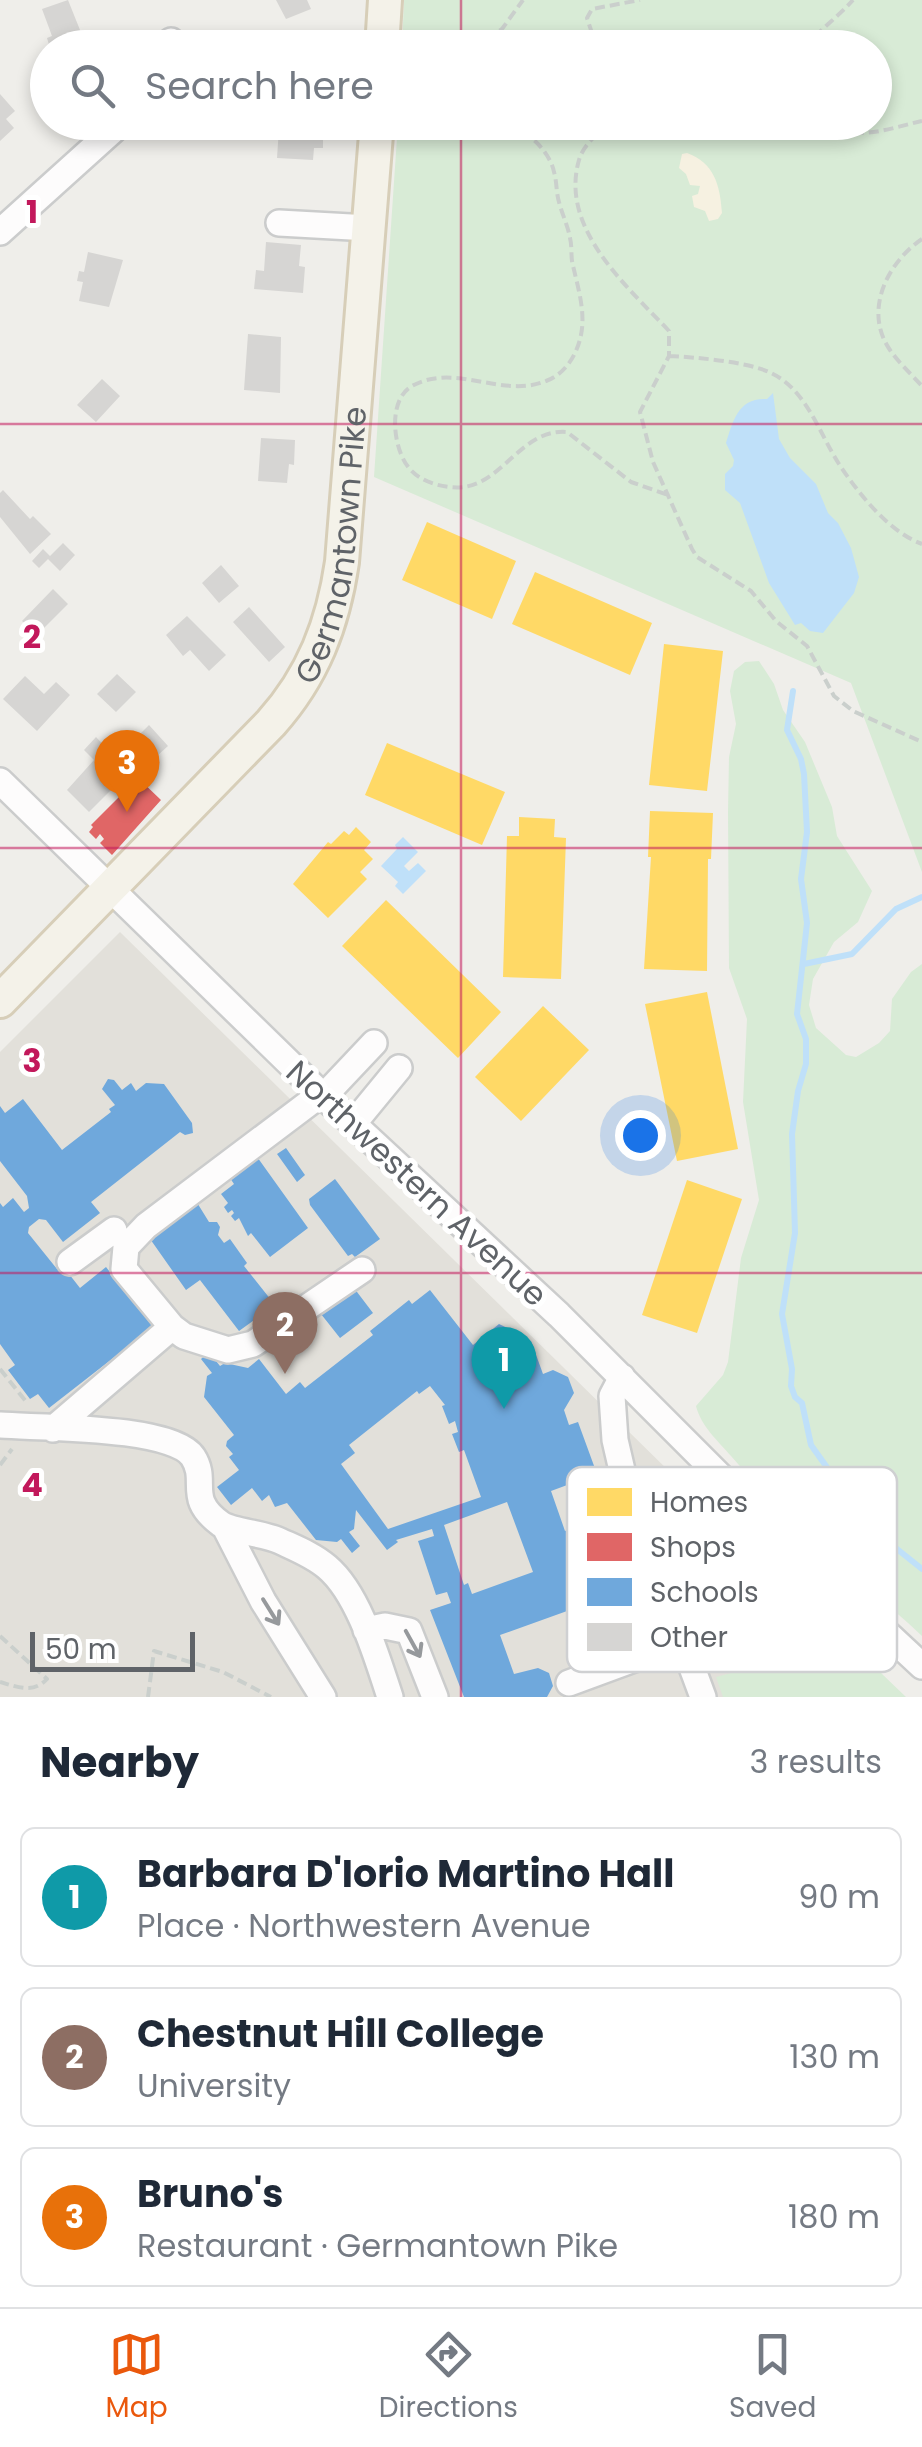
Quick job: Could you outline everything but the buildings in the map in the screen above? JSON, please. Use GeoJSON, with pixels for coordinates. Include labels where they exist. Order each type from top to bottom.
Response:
{"type":"FeatureCollection","features":[{"type":"Feature","properties":{"kind":"main road"},"geometry":{"type":"LineString","coordinates":[[383,30],[385,0]]}},
{"type":"Feature","properties":{"kind":"main road","name":"Germantown Pike"},"geometry":{"type":"LineString","coordinates":[[5,985],[109,890],[286,706],[311,667],[328,629],[342,562],[376,140]]}},
{"type":"Feature","properties":{"kind":"street"},"geometry":{"type":"LineString","coordinates":[[0,232],[102,140]]}},
{"type":"Feature","properties":{"kind":"street"},"geometry":{"type":"LineString","coordinates":[[279,224],[370,228]]}},
{"type":"Feature","properties":{"kind":"street","name":"Northwestern Avenue"},"geometry":{"type":"LineString","coordinates":[[3,791],[622,1377],[711,1467]]}},
{"type":"Feature","properties":{"kind":"street"},"geometry":{"type":"LineString","coordinates":[[70,1262],[115,1232],[146,1226],[322,1096],[374,1043]]}},
{"type":"Feature","properties":{"kind":"street"},"geometry":{"type":"LineString","coordinates":[[353,1124],[399,1068]]}},
{"type":"Feature","properties":{"kind":"street"},"geometry":{"type":"LineString","coordinates":[[115,1232],[124,1269],[172,1327],[184,1336],[228,1350],[253,1344],[362,1270]]}},
{"type":"Feature","properties":{"kind":"street"},"geometry":{"type":"LineString","coordinates":[[10,1432],[45,1422],[172,1327]]}},
{"type":"Feature","properties":{"kind":"street"},"geometry":{"type":"LineString","coordinates":[[621,1467],[612,1396],[622,1377]]}},
{"type":"Feature","properties":{"kind":"street"},"geometry":{"type":"LineString","coordinates":[[45,1422],[176,1442],[196,1462],[202,1505],[224,1526],[263,1601],[324,1697]]}},
{"type":"Feature","properties":{"kind":"street"},"geometry":{"type":"LineString","coordinates":[[224,1526],[269,1536],[325,1565],[342,1586],[366,1630],[390,1697]]}},
{"type":"Feature","properties":{"kind":"street"},"geometry":{"type":"LineString","coordinates":[[366,1630],[384,1626],[409,1631],[435,1697]]}},
{"type":"Feature","properties":{"kind":"street","name":"Northwestern Avenue"},"geometry":{"type":"LineString","coordinates":[[897,1643],[922,1666]]}},
{"type":"Feature","properties":{"kind":"street"},"geometry":{"type":"LineString","coordinates":[[569,1683],[599,1672]]}},
{"type":"Feature","properties":{"kind":"street"},"geometry":{"type":"LineString","coordinates":[[694,1672],[703,1697]]}},
{"type":"Feature","properties":{"kind":"path"},"geometry":{"type":"LineString","coordinates":[[501,30],[523,0]]}},
{"type":"Feature","properties":{"kind":"path"},"geometry":{"type":"LineString","coordinates":[[592,30],[588,18],[592,9],[640,0]]}},
{"type":"Feature","properties":{"kind":"path"},"geometry":{"type":"LineString","coordinates":[[819,30],[836,20],[853,0]]}},
{"type":"Feature","properties":{"kind":"path"},"geometry":{"type":"LineString","coordinates":[[892,127],[922,120]]}},
{"type":"Feature","properties":{"kind":"path"},"geometry":{"type":"LineString","coordinates":[[533,140],[554,170],[579,282],[582,334],[560,374],[543,383],[514,386],[463,377],[414,384],[402,393],[395,417],[402,458],[425,481],[462,488],[484,483],[542,434],[566,432],[631,482],[668,495]]}},
{"type":"Feature","properties":{"kind":"path"},"geometry":{"type":"LineString","coordinates":[[590,140],[578,161],[576,182],[581,214],[600,255],[669,331],[669,356],[640,412],[652,462],[697,557],[751,591],[776,621],[807,646],[834,696],[853,711],[922,742]]}},
{"type":"Feature","properties":{"kind":"path"},"geometry":{"type":"LineString","coordinates":[[922,239],[902,253],[882,288],[876,318],[888,348],[922,386]]}},
{"type":"Feature","properties":{"kind":"path"},"geometry":{"type":"LineString","coordinates":[[669,356],[770,372],[803,401],[840,464],[869,501],[894,527],[922,544]]}},
{"type":"Feature","properties":{"kind":"path"},"geometry":{"type":"LineString","coordinates":[[0,1369],[45,1422]]}},
{"type":"Feature","properties":{"kind":"path"},"geometry":{"type":"LineString","coordinates":[[0,1465],[10,1432]]}},
{"type":"Feature","properties":{"kind":"path"},"geometry":{"type":"LineString","coordinates":[[0,1636],[47,1679],[30,1689],[0,1682]]}},
{"type":"Feature","properties":{"kind":"path"},"geometry":{"type":"LineString","coordinates":[[148,1697],[154,1651],[223,1672],[271,1697]]}},
{"type":"Feature","properties":{"kind":"shaded area"},"geometry":{"type":"Polygon","coordinates":[[[120,932],[665,1467],[567,1467],[567,1672],[874,1672],[899,1697],[0,1697],[0,1052],[120,932]]]}},
{"type":"Feature","properties":{"kind":"green space"},"geometry":{"type":"Polygon","coordinates":[[[404,0],[922,0],[922,872],[851,683],[374,477],[397,140],[892,140],[892,30],[403,30],[404,0]]]}},
{"type":"Feature","properties":{"kind":"green space"},"geometry":{"type":"Polygon","coordinates":[[[759,661],[774,684],[783,710],[805,742],[832,807],[837,836],[872,891],[858,922],[834,942],[813,979],[809,1005],[816,1028],[846,1055],[856,1057],[890,1031],[892,999],[911,972],[922,964],[922,1636],[897,1613],[897,1467],[741,1467],[710,1433],[696,1406],[723,1375],[728,1362],[741,1258],[759,1200],[743,1102],[747,1019],[729,968],[729,757],[736,724],[730,691],[734,671],[745,662],[759,661]]]}},
{"type":"Feature","properties":{"kind":"green space"},"geometry":{"type":"Polygon","coordinates":[[[735,1672],[880,1672],[906,1697],[723,1697],[716,1677],[735,1672]]]}},
{"type":"Feature","properties":{"kind":"sand"},"geometry":{"type":"Polygon","coordinates":[[[682,154],[704,163],[714,176],[722,213],[718,219],[709,221],[705,211],[694,207],[692,196],[698,194],[700,186],[690,185],[679,168],[682,154]]]}},
{"type":"Feature","properties":{"kind":"water"},"geometry":{"type":"Polygon","coordinates":[[[773,393],[779,439],[790,458],[816,484],[828,513],[851,548],[859,577],[854,593],[823,633],[810,631],[801,623],[795,625],[769,583],[740,503],[725,490],[725,474],[734,460],[726,443],[735,418],[750,402],[767,399],[773,393]]]}},
{"type":"Feature","properties":{"kind":"water"},"geometry":{"type":"Polygon","coordinates":[[[403,837],[418,852],[404,866],[409,871],[418,863],[426,871],[403,894],[395,886],[398,882],[381,866],[403,837]]]}},
{"type":"Feature","properties":{"kind":"waterway"},"geometry":{"type":"LineString","coordinates":[[793,691],[787,730],[804,774],[807,832],[801,879],[807,923],[797,1014],[806,1039],[806,1064],[792,1134],[795,1233],[782,1314],[792,1369],[791,1386],[802,1403],[811,1445],[827,1467]]}},
{"type":"Feature","properties":{"kind":"waterway"},"geometry":{"type":"LineString","coordinates":[[804,964],[852,954],[896,909],[922,897]]}},
{"type":"Feature","properties":{"kind":"waterway"},"geometry":{"type":"LineString","coordinates":[[897,1549],[922,1569]]}},
{"type":"Feature","properties":{"kind":"place","name":"Bruno's"},"geometry":{"type":"Point","coordinates":[127,812]}},
{"type":"Feature","properties":{"kind":"place","name":"Chestnut Hill College"},"geometry":{"type":"Point","coordinates":[285,1374]}},
{"type":"Feature","properties":{"kind":"place","name":"Barbara D'Iorio Martino Hall"},"geometry":{"type":"Point","coordinates":[504,1409]}}]}
